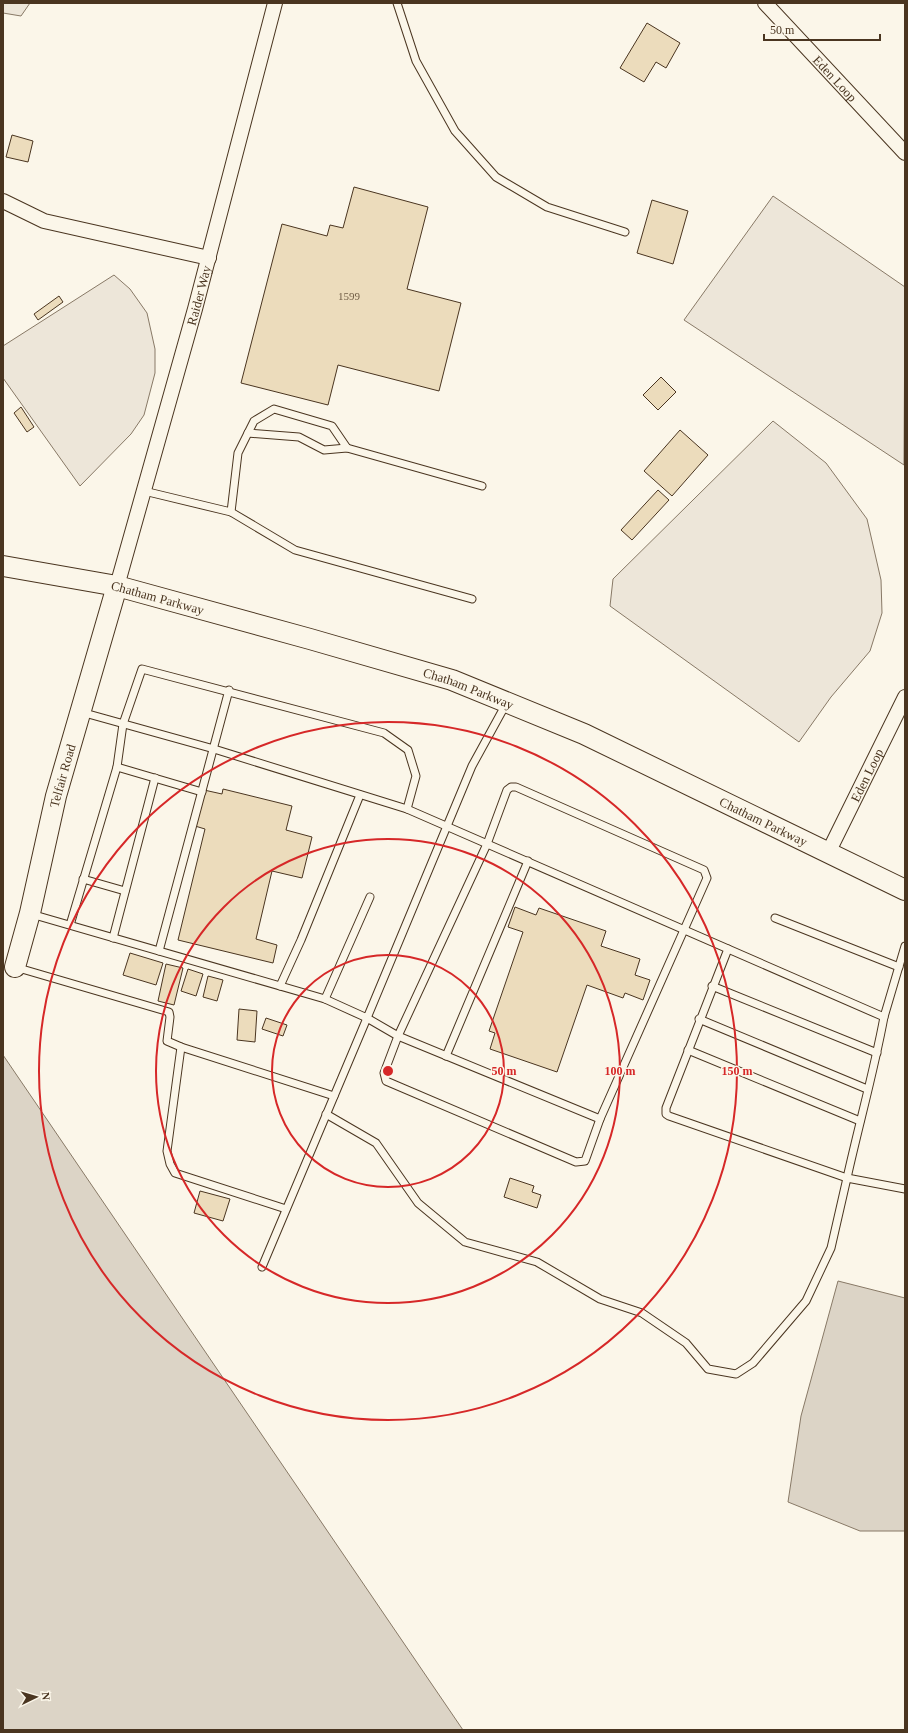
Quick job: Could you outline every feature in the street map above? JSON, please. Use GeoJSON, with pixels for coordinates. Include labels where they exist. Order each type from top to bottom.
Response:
{"type":"FeatureCollection","features":[{"type":"Feature","properties":{"kind":"main road","name":"Chatham Parkway"},"geometry":{"type":"LineString","coordinates":[[3,566],[117,586],[452,680],[584,734],[905,890]]}},
{"type":"Feature","properties":{"kind":"main road","name":"Telfair Road"},"geometry":{"type":"LineString","coordinates":[[15,967],[30,913],[56,796],[117,586]]}},
{"type":"Feature","properties":{"kind":"street","name":"Raider Way"},"geometry":{"type":"LineString","coordinates":[[117,586],[208,258],[275,3]]}},
{"type":"Feature","properties":{"kind":"street","name":"Eden Loop"},"geometry":{"type":"LineString","coordinates":[[765,3],[905,153]]}},
{"type":"Feature","properties":{"kind":"street"},"geometry":{"type":"LineString","coordinates":[[3,201],[44,221],[208,258]]}},
{"type":"Feature","properties":{"kind":"street","name":"Eden Loop"},"geometry":{"type":"LineString","coordinates":[[828,853],[905,697]]}},
{"type":"Feature","properties":{"kind":"lane"},"geometry":{"type":"LineString","coordinates":[[397,3],[416,61],[451,124],[455,131],[496,177],[547,206],[625,232]]}},
{"type":"Feature","properties":{"kind":"lane"},"geometry":{"type":"LineString","coordinates":[[230,512],[238,453],[254,421],[274,410],[332,426],[346,448]]}},
{"type":"Feature","properties":{"kind":"lane"},"geometry":{"type":"LineString","coordinates":[[248,433],[300,437],[324,450],[346,448],[482,486]]}},
{"type":"Feature","properties":{"kind":"lane"},"geometry":{"type":"LineString","coordinates":[[144,491],[230,512],[295,550],[472,599]]}},
{"type":"Feature","properties":{"kind":"lane"},"geometry":{"type":"LineString","coordinates":[[70,925],[117,767],[123,724],[142,669],[229,690],[384,732],[408,750],[416,776],[407,809]]}},
{"type":"Feature","properties":{"kind":"lane"},"geometry":{"type":"LineString","coordinates":[[159,951],[229,690]]}},
{"type":"Feature","properties":{"kind":"lane"},"geometry":{"type":"LineString","coordinates":[[262,1267],[472,766],[507,702]]}},
{"type":"Feature","properties":{"kind":"lane"},"geometry":{"type":"LineString","coordinates":[[81,712],[214,749],[407,809],[884,1017]]}},
{"type":"Feature","properties":{"kind":"lane"},"geometry":{"type":"LineString","coordinates":[[117,767],[202,792]]}},
{"type":"Feature","properties":{"kind":"lane"},"geometry":{"type":"LineString","coordinates":[[113,938],[156,778]]}},
{"type":"Feature","properties":{"kind":"lane"},"geometry":{"type":"LineString","coordinates":[[516,788],[704,870],[707,878],[685,930],[600,1119],[585,1161],[576,1162],[386,1081],[384,1073],[398,1036],[487,844],[506,790],[516,788]]}},
{"type":"Feature","properties":{"kind":"lane"},"geometry":{"type":"LineString","coordinates":[[280,986],[301,940],[360,795]]}},
{"type":"Feature","properties":{"kind":"lane"},"geometry":{"type":"LineString","coordinates":[[446,1056],[528,861]]}},
{"type":"Feature","properties":{"kind":"lane"},"geometry":{"type":"LineString","coordinates":[[83,879],[125,891]]}},
{"type":"Feature","properties":{"kind":"lane"},"geometry":{"type":"LineString","coordinates":[[325,999],[370,897]]}},
{"type":"Feature","properties":{"kind":"lane"},"geometry":{"type":"LineString","coordinates":[[30,913],[325,999],[367,1018],[398,1036],[600,1119]]}},
{"type":"Feature","properties":{"kind":"lane"},"geometry":{"type":"LineString","coordinates":[[775,918],[899,967]]}},
{"type":"Feature","properties":{"kind":"lane"},"geometry":{"type":"LineString","coordinates":[[326,1114],[376,1143],[418,1203],[465,1242],[537,1262],[600,1299],[642,1313],[686,1342],[708,1370],[736,1374],[753,1363],[806,1300],[832,1248],[884,1017],[905,946]]}},
{"type":"Feature","properties":{"kind":"lane"},"geometry":{"type":"LineString","coordinates":[[728,949],[699,1020],[666,1108],[666,1114],[847,1178],[905,1189]]}},
{"type":"Feature","properties":{"kind":"lane"},"geometry":{"type":"LineString","coordinates":[[15,967],[169,1012],[170,1017],[166,1041],[334,1096]]}},
{"type":"Feature","properties":{"kind":"lane"},"geometry":{"type":"LineString","coordinates":[[712,986],[877,1053]]}},
{"type":"Feature","properties":{"kind":"lane"},"geometry":{"type":"LineString","coordinates":[[699,1020],[867,1088]]}},
{"type":"Feature","properties":{"kind":"lane"},"geometry":{"type":"LineString","coordinates":[[181,1047],[167,1151],[170,1164],[175,1173],[286,1209]]}},
{"type":"Feature","properties":{"kind":"lane"},"geometry":{"type":"LineString","coordinates":[[688,1050],[860,1121]]}},
{"type":"Feature","properties":{"kind":"shaded area"},"geometry":{"type":"Polygon","coordinates":[[[3,3],[30,3],[21,16],[3,13],[3,3]]]}},
{"type":"Feature","properties":{"kind":"shaded area"},"geometry":{"type":"Polygon","coordinates":[[[773,196],[905,287],[904,465],[684,320],[773,196]]]}},
{"type":"Feature","properties":{"kind":"shaded area"},"geometry":{"type":"Polygon","coordinates":[[[114,275],[130,289],[147,313],[155,349],[155,373],[144,415],[131,434],[80,486],[3,378],[3,346],[114,275]]]}},
{"type":"Feature","properties":{"kind":"shaded area"},"geometry":{"type":"Polygon","coordinates":[[[773,421],[826,463],[867,519],[881,580],[882,613],[870,651],[831,697],[799,742],[610,606],[613,579],[773,421]]]}},
{"type":"Feature","properties":{"kind":"shaded area"},"geometry":{"type":"Polygon","coordinates":[[[3,1055],[463,1730],[3,1730],[3,1055]]]}},
{"type":"Feature","properties":{"kind":"shaded area"},"geometry":{"type":"Polygon","coordinates":[[[838,1281],[905,1298],[905,1531],[860,1531],[788,1502],[801,1416],[838,1281]]]}},
{"type":"Feature","properties":{"kind":"building"},"geometry":{"type":"Polygon","coordinates":[[[647,23],[680,43],[666,68],[656,62],[644,82],[620,68],[647,23]]]}},
{"type":"Feature","properties":{"kind":"building"},"geometry":{"type":"Polygon","coordinates":[[[12,135],[33,141],[28,162],[6,157],[12,135]]]}},
{"type":"Feature","properties":{"kind":"building"},"geometry":{"type":"Polygon","coordinates":[[[354,187],[428,207],[407,289],[461,303],[439,391],[338,365],[328,405],[241,383],[282,224],[327,236],[330,225],[343,228],[354,187]]]}},
{"type":"Feature","properties":{"kind":"building"},"geometry":{"type":"Polygon","coordinates":[[[652,200],[688,211],[673,264],[637,253],[652,200]]]}},
{"type":"Feature","properties":{"kind":"building"},"geometry":{"type":"Polygon","coordinates":[[[59,296],[63,302],[38,320],[34,314],[59,296]]]}},
{"type":"Feature","properties":{"kind":"building"},"geometry":{"type":"Polygon","coordinates":[[[661,377],[676,392],[658,410],[643,395],[661,377]]]}},
{"type":"Feature","properties":{"kind":"building"},"geometry":{"type":"Polygon","coordinates":[[[21,407],[34,427],[27,432],[14,413],[21,407]]]}},
{"type":"Feature","properties":{"kind":"building"},"geometry":{"type":"Polygon","coordinates":[[[680,430],[708,455],[672,496],[644,471],[680,430]]]}},
{"type":"Feature","properties":{"kind":"building"},"geometry":{"type":"Polygon","coordinates":[[[658,490],[669,500],[632,540],[621,530],[658,490]]]}},
{"type":"Feature","properties":{"kind":"building"},"geometry":{"type":"Polygon","coordinates":[[[223,789],[292,806],[286,830],[312,837],[302,878],[272,871],[256,939],[277,945],[273,963],[178,940],[205,829],[195,826],[204,790],[222,794],[223,789]]]}},
{"type":"Feature","properties":{"kind":"building"},"geometry":{"type":"Polygon","coordinates":[[[515,907],[536,915],[539,908],[606,931],[601,946],[640,959],[635,975],[650,980],[643,1000],[625,993],[623,998],[587,985],[557,1072],[490,1049],[495,1033],[489,1031],[523,932],[508,927],[515,907]]]}},
{"type":"Feature","properties":{"kind":"building"},"geometry":{"type":"Polygon","coordinates":[[[130,953],[163,963],[156,985],[123,975],[130,953]]]}},
{"type":"Feature","properties":{"kind":"building"},"geometry":{"type":"Polygon","coordinates":[[[166,964],[183,968],[174,1005],[158,1001],[166,964]]]}},
{"type":"Feature","properties":{"kind":"building"},"geometry":{"type":"Polygon","coordinates":[[[188,969],[203,974],[196,996],[181,991],[188,969]]]}},
{"type":"Feature","properties":{"kind":"building"},"geometry":{"type":"Polygon","coordinates":[[[208,976],[223,980],[217,1001],[203,997],[208,976]]]}},
{"type":"Feature","properties":{"kind":"building"},"geometry":{"type":"Polygon","coordinates":[[[239,1009],[257,1011],[255,1042],[237,1040],[239,1009]]]}},
{"type":"Feature","properties":{"kind":"building"},"geometry":{"type":"Polygon","coordinates":[[[266,1018],[287,1025],[283,1036],[262,1029],[266,1018]]]}},
{"type":"Feature","properties":{"kind":"building"},"geometry":{"type":"Polygon","coordinates":[[[510,1178],[534,1186],[532,1192],[541,1195],[537,1208],[504,1197],[510,1178]]]}},
{"type":"Feature","properties":{"kind":"building"},"geometry":{"type":"Polygon","coordinates":[[[200,1191],[230,1199],[223,1221],[194,1213],[200,1191]]]}}]}
